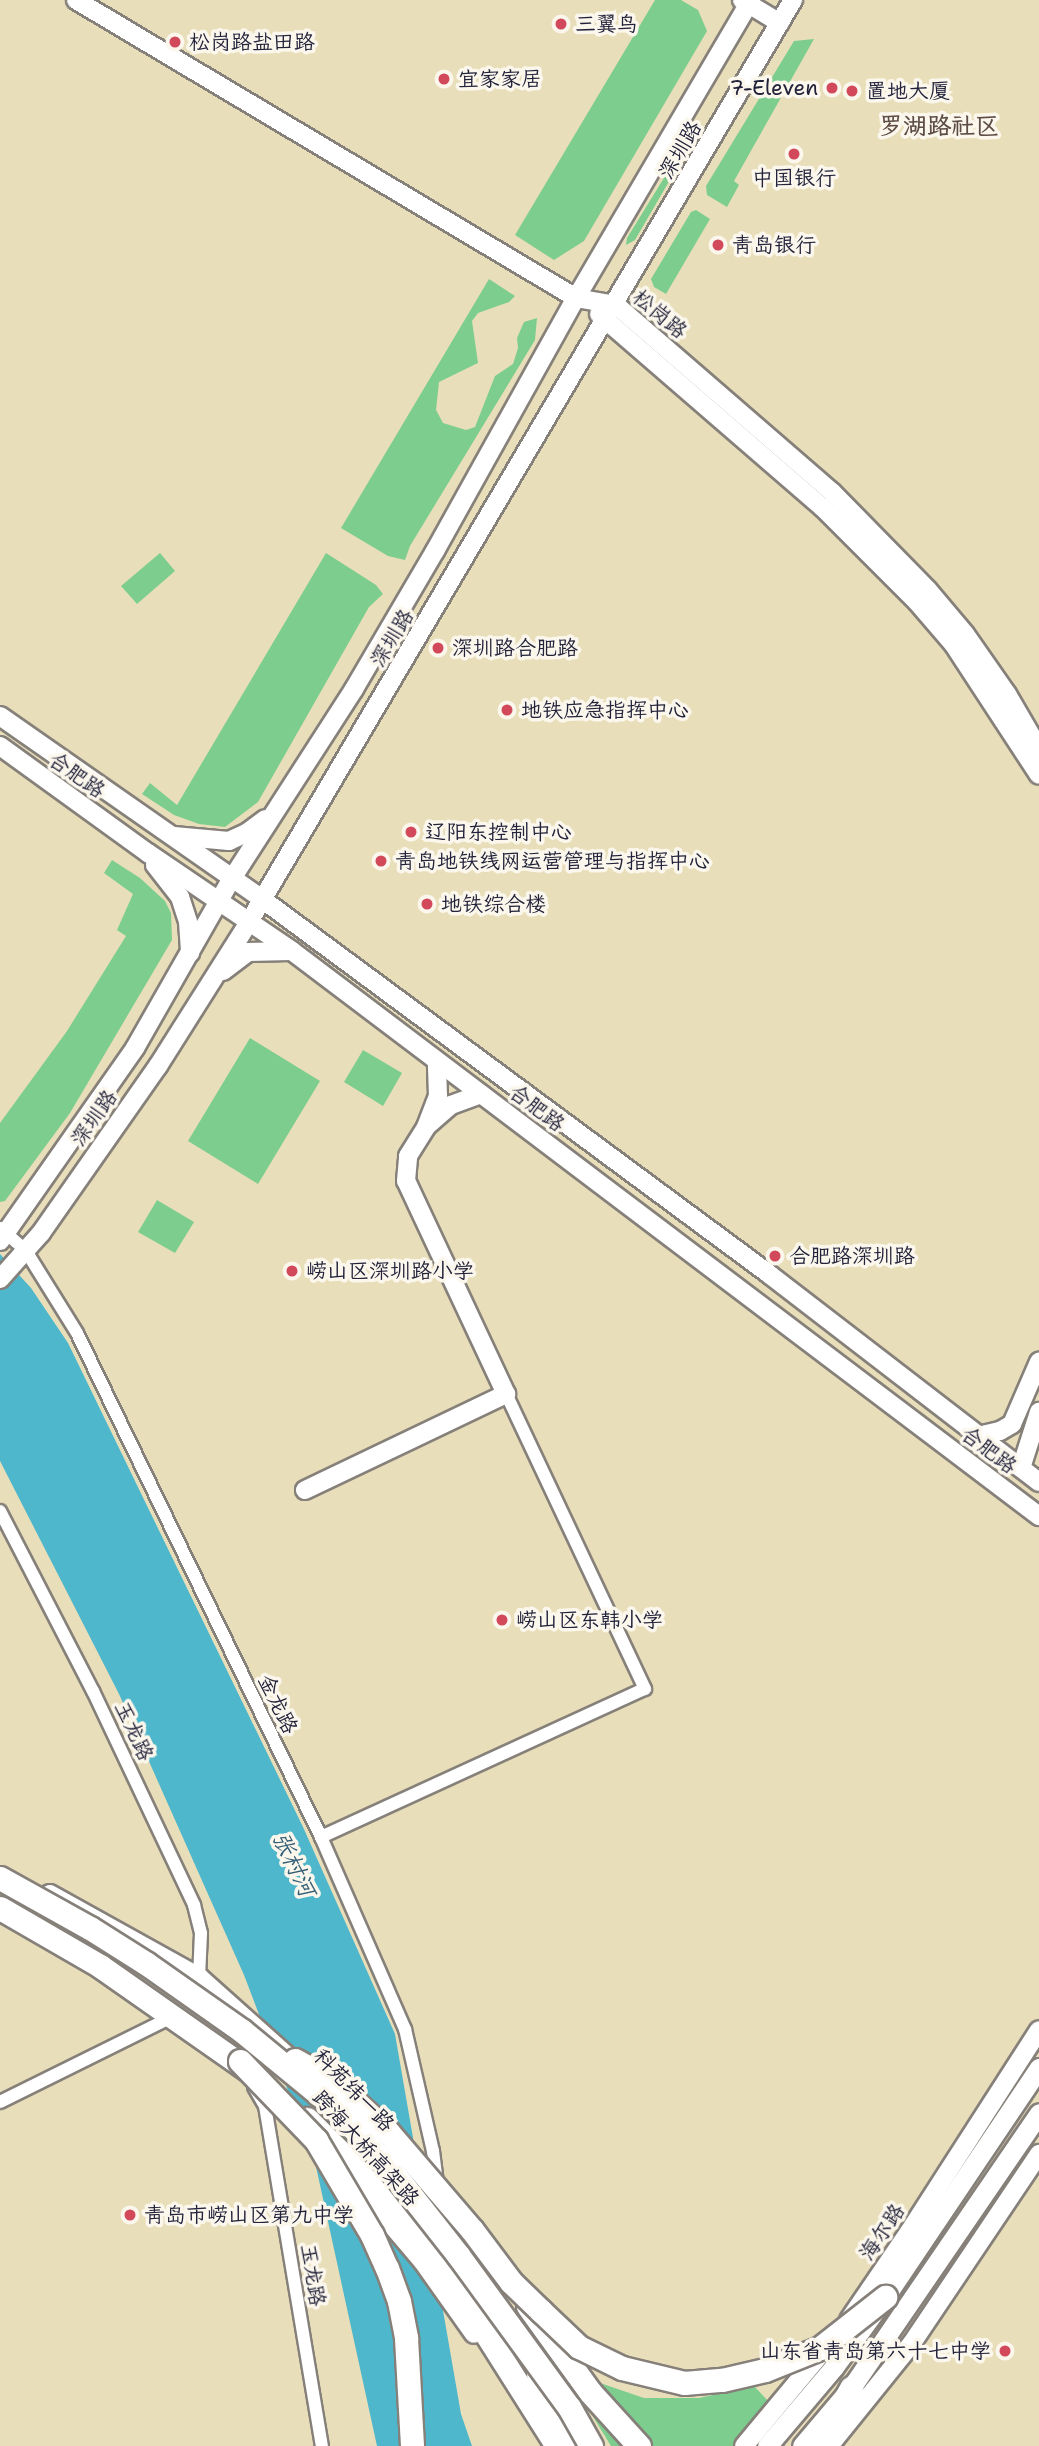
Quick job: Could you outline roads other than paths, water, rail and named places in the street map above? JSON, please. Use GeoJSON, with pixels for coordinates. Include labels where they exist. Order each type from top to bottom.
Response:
{"type":"FeatureCollection","features":[{"type":"Feature","properties":{"kind":"highway","name":"跨海大桥高架路"},"geometry":{"type":"LineString","coordinates":[[0,1878],[102,1935],[241,2030],[331,2104],[388,2166],[529,2351],[569,2407],[591,2446]]}},
{"type":"Feature","properties":{"kind":"highway"},"geometry":{"type":"LineString","coordinates":[[0,1908],[100,1966],[243,2067],[316,2140],[372,2235],[399,2301],[406,2338],[412,2446]]}},
{"type":"Feature","properties":{"kind":"highway"},"geometry":{"type":"LineString","coordinates":[[241,2030],[331,2080],[388,2132],[472,2230],[590,2392],[639,2446]]}},
{"type":"Feature","properties":{"kind":"highway","name":"跨海大桥高架路"},"geometry":{"type":"LineString","coordinates":[[243,2067],[326,2136],[392,2204],[459,2291],[557,2446]]}},
{"type":"Feature","properties":{"kind":"highway"},"geometry":{"type":"LineString","coordinates":[[512,2282],[579,2347],[622,2368],[684,2383],[733,2377],[807,2354],[820,2348],[886,2297]]}},
{"type":"Feature","properties":{"kind":"highway"},"geometry":{"type":"LineString","coordinates":[[820,2446],[851,2388]]}},
{"type":"Feature","properties":{"kind":"main road","name":"松岗路"},"geometry":{"type":"LineString","coordinates":[[76,0],[576,298],[612,312],[832,492],[928,590],[965,634],[1007,694],[1039,749]]}},
{"type":"Feature","properties":{"kind":"main road","name":"深圳路"},"geometry":{"type":"LineString","coordinates":[[0,1279],[22,1257],[158,1066],[249,922],[612,312],[793,0]]}},
{"type":"Feature","properties":{"kind":"main road","name":"深圳路"},"geometry":{"type":"LineString","coordinates":[[2,1234],[135,1048],[232,880],[354,689],[747,1]]}},
{"type":"Feature","properties":{"kind":"main road"},"geometry":{"type":"LineString","coordinates":[[747,1],[780,23]]}},
{"type":"Feature","properties":{"kind":"main road","name":"松岗路"},"geometry":{"type":"LineString","coordinates":[[612,312],[822,507],[917,602],[985,690],[1021,752],[1039,775]]}},
{"type":"Feature","properties":{"kind":"main road","name":"合肥路"},"geometry":{"type":"LineString","coordinates":[[0,716],[232,880],[262,898],[769,1274],[1039,1482]]}},
{"type":"Feature","properties":{"kind":"main road","name":"合肥路"},"geometry":{"type":"LineString","coordinates":[[0,746],[148,853],[292,951],[1039,1516]]}},
{"type":"Feature","properties":{"kind":"main road"},"geometry":{"type":"LineString","coordinates":[[171,836],[229,841],[248,832],[274,812]]}},
{"type":"Feature","properties":{"kind":"main road"},"geometry":{"type":"LineString","coordinates":[[148,853],[180,897],[188,922],[190,954]]}},
{"type":"Feature","properties":{"kind":"main road"},"geometry":{"type":"LineString","coordinates":[[203,991],[248,952],[292,951]]}},
{"type":"Feature","properties":{"kind":"main road"},"geometry":{"type":"LineString","coordinates":[[305,1490],[506,1394],[409,1192],[405,1166],[426,1127],[438,1096],[437,1061]]}},
{"type":"Feature","properties":{"kind":"main road"},"geometry":{"type":"LineString","coordinates":[[426,1127],[451,1105],[481,1094]]}},
{"type":"Feature","properties":{"kind":"main road"},"geometry":{"type":"LineString","coordinates":[[978,1436],[1000,1431],[1012,1424],[1039,1362]]}},
{"type":"Feature","properties":{"kind":"main road"},"geometry":{"type":"LineString","coordinates":[[1021,1468],[1039,1412]]}},
{"type":"Feature","properties":{"kind":"main road","name":"科苑纬一路"},"geometry":{"type":"LineString","coordinates":[[0,1867],[118,1929],[199,1977],[276,2043],[349,2115],[443,2230],[486,2289],[576,2446]]}},
{"type":"Feature","properties":{"kind":"main road"},"geometry":{"type":"LineString","coordinates":[[0,1916],[243,2067],[275,2097],[321,2143],[440,2287],[545,2446]]}},
{"type":"Feature","properties":{"kind":"main road","name":"海尔路"},"geometry":{"type":"LineString","coordinates":[[744,2446],[848,2322],[1039,2030]]}},
{"type":"Feature","properties":{"kind":"main road","name":"海尔路"},"geometry":{"type":"LineString","coordinates":[[767,2446],[834,2367],[886,2297],[1039,2068]]}},
{"type":"Feature","properties":{"kind":"main road"},"geometry":{"type":"LineString","coordinates":[[802,2446],[851,2388],[1039,2113]]}},
{"type":"Feature","properties":{"kind":"main road"},"geometry":{"type":"LineString","coordinates":[[829,2446],[912,2343],[1039,2154]]}},
{"type":"Feature","properties":{"kind":"street","name":"金龙路"},"geometry":{"type":"LineString","coordinates":[[2,1234],[77,1333],[321,1837],[405,2029],[433,2151],[443,2230]]}},
{"type":"Feature","properties":{"kind":"street"},"geometry":{"type":"LineString","coordinates":[[321,1837],[645,1689],[506,1394]]}},
{"type":"Feature","properties":{"kind":"street","name":"玉龙路"},"geometry":{"type":"LineString","coordinates":[[0,1511],[93,1691],[194,1905],[201,1933],[199,1977]]}},
{"type":"Feature","properties":{"kind":"street"},"geometry":{"type":"LineString","coordinates":[[0,2102],[168,2019]]}},
{"type":"Feature","properties":{"kind":"street","name":"玉龙路"},"geometry":{"type":"LineString","coordinates":[[243,2067],[265,2106],[322,2446]]}},
{"type":"Feature","properties":{"kind":"water","name":"张村河"},"geometry":{"type":"Polygon","coordinates":[[[0,1254],[31,1288],[68,1343],[303,1827],[395,2034],[461,2414],[472,2446],[377,2446],[315,2162],[244,1975],[119,1694],[0,1461],[0,1254]]]}},
{"type":"Feature","properties":{"kind":"place","name":"三翼鸟"},"geometry":{"type":"Point","coordinates":[561,24]}},
{"type":"Feature","properties":{"kind":"place","name":"松岗路盐田路"},"geometry":{"type":"Point","coordinates":[175,42]}},
{"type":"Feature","properties":{"kind":"place","name":"宜家家居"},"geometry":{"type":"Point","coordinates":[444,79]}},
{"type":"Feature","properties":{"kind":"place","name":"7-Eleven"},"geometry":{"type":"Point","coordinates":[832,88]}},
{"type":"Feature","properties":{"kind":"place","name":"置地大厦"},"geometry":{"type":"Point","coordinates":[852,91]}},
{"type":"Feature","properties":{"kind":"place","name":"中国银行"},"geometry":{"type":"Point","coordinates":[794,154]}},
{"type":"Feature","properties":{"kind":"place","name":"青岛银行"},"geometry":{"type":"Point","coordinates":[718,245]}},
{"type":"Feature","properties":{"kind":"place","name":"深圳路合肥路"},"geometry":{"type":"Point","coordinates":[438,648]}},
{"type":"Feature","properties":{"kind":"place","name":"地铁应急指挥中心"},"geometry":{"type":"Point","coordinates":[507,710]}},
{"type":"Feature","properties":{"kind":"place","name":"辽阳东控制中心"},"geometry":{"type":"Point","coordinates":[411,832]}},
{"type":"Feature","properties":{"kind":"place","name":"青岛地铁线网运营管理与指挥中心"},"geometry":{"type":"Point","coordinates":[381,861]}},
{"type":"Feature","properties":{"kind":"place","name":"地铁综合楼"},"geometry":{"type":"Point","coordinates":[427,904]}},
{"type":"Feature","properties":{"kind":"place","name":"合肥路深圳路"},"geometry":{"type":"Point","coordinates":[775,1256]}},
{"type":"Feature","properties":{"kind":"place","name":"崂山区深圳路小学"},"geometry":{"type":"Point","coordinates":[292,1271]}},
{"type":"Feature","properties":{"kind":"place","name":"崂山区东韩小学"},"geometry":{"type":"Point","coordinates":[502,1620]}},
{"type":"Feature","properties":{"kind":"place","name":"青岛市崂山区第九中学"},"geometry":{"type":"Point","coordinates":[130,2215]}},
{"type":"Feature","properties":{"kind":"place","name":"山东省青岛第六十七中学"},"geometry":{"type":"Point","coordinates":[1005,2351]}},
{"type":"Feature","properties":{"kind":"district","name":"罗湖路社区"},"geometry":{"type":"Point","coordinates":[939,127]}}]}
